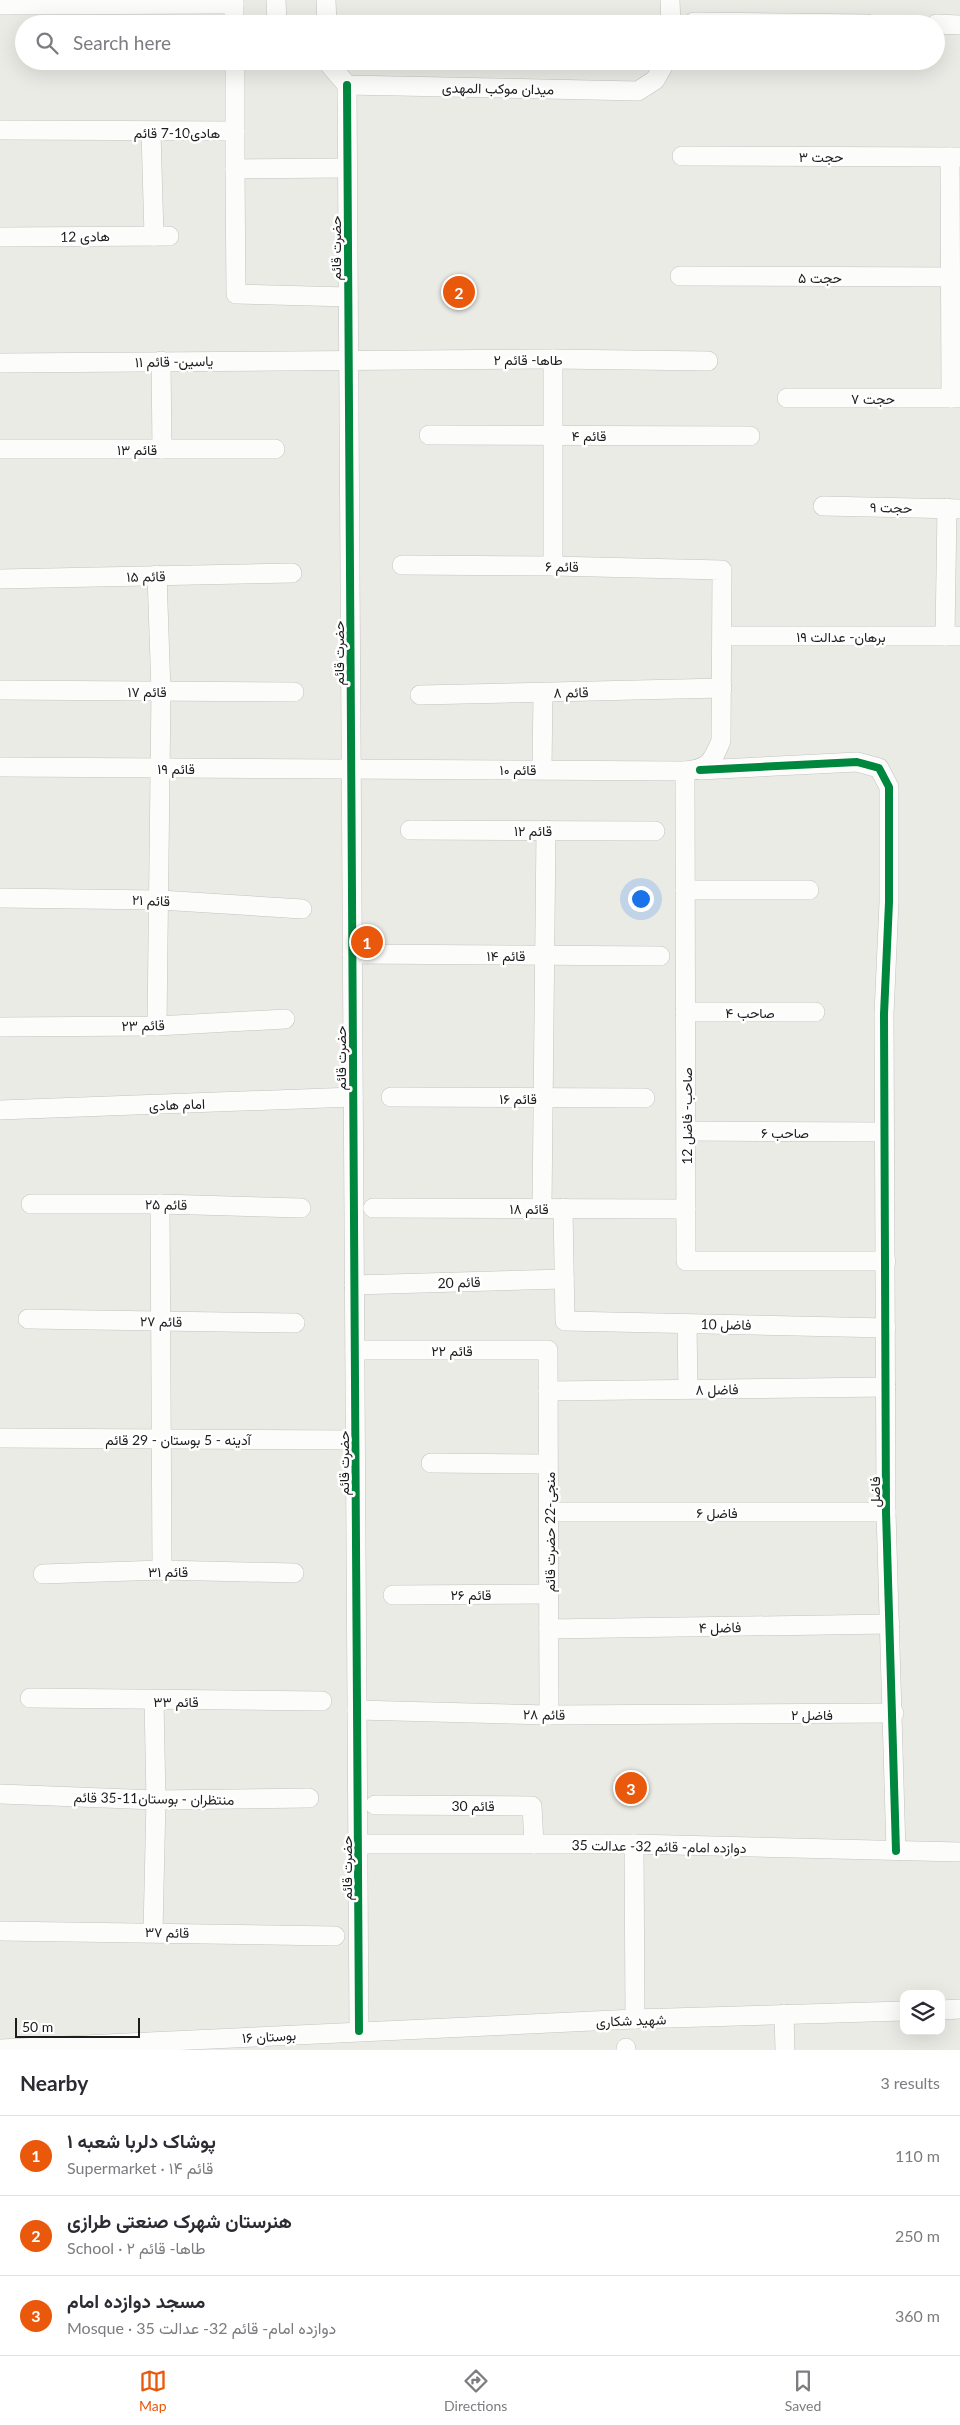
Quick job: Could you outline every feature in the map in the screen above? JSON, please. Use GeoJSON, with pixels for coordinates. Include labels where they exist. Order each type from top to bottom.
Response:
{"type":"FeatureCollection","features":[{"type":"Feature","properties":{"kind":"street"},"geometry":{"type":"LineString","coordinates":[[276,0],[277,15]]}},
{"type":"Feature","properties":{"kind":"street"},"geometry":{"type":"LineString","coordinates":[[326,0],[327,15]]}},
{"type":"Feature","properties":{"kind":"street"},"geometry":{"type":"LineString","coordinates":[[670,0],[671,15]]}},
{"type":"Feature","properties":{"kind":"street"},"geometry":{"type":"LineString","coordinates":[[0,5],[234,2],[234,15]]}},
{"type":"Feature","properties":{"kind":"street"},"geometry":{"type":"LineString","coordinates":[[945,24],[960,25]]}},
{"type":"Feature","properties":{"kind":"street"},"geometry":{"type":"LineString","coordinates":[[235,70],[235,132]]}},
{"type":"Feature","properties":{"kind":"street"},"geometry":{"type":"LineString","coordinates":[[334,70],[347,84]]}},
{"type":"Feature","properties":{"kind":"street","name":"میدان موکب المهدی"},"geometry":{"type":"LineString","coordinates":[[347,84],[638,90],[655,80],[661,70]]}},
{"type":"Feature","properties":{"kind":"street","name":"حضرت قائم"},"geometry":{"type":"LineString","coordinates":[[347,84],[359,2031]]}},
{"type":"Feature","properties":{"kind":"street","name":"هادی10-7 قائم"},"geometry":{"type":"LineString","coordinates":[[0,130],[235,132],[236,294],[348,297]]}},
{"type":"Feature","properties":{"kind":"street","name":"12 هادی"},"geometry":{"type":"LineString","coordinates":[[0,237],[161,236],[151,132]]}},
{"type":"Feature","properties":{"kind":"street","name":"حجت ۳"},"geometry":{"type":"LineString","coordinates":[[682,156],[955,157]]}},
{"type":"Feature","properties":{"kind":"street"},"geometry":{"type":"LineString","coordinates":[[955,157],[955,398]]}},
{"type":"Feature","properties":{"kind":"street"},"geometry":{"type":"LineString","coordinates":[[236,169],[347,168]]}},
{"type":"Feature","properties":{"kind":"street","name":"حجت ۵"},"geometry":{"type":"LineString","coordinates":[[680,276],[955,277]]}},
{"type":"Feature","properties":{"kind":"street","name":"طاها- قائم ۲"},"geometry":{"type":"LineString","coordinates":[[349,359],[708,361]]}},
{"type":"Feature","properties":{"kind":"street","name":"یاسین- قائم ۱۱"},"geometry":{"type":"LineString","coordinates":[[0,363],[349,359]]}},
{"type":"Feature","properties":{"kind":"street"},"geometry":{"type":"LineString","coordinates":[[553,359],[553,566]]}},
{"type":"Feature","properties":{"kind":"street"},"geometry":{"type":"LineString","coordinates":[[161,361],[162,449]]}},
{"type":"Feature","properties":{"kind":"street","name":"حجت ۷"},"geometry":{"type":"LineString","coordinates":[[786,398],[955,398]]}},
{"type":"Feature","properties":{"kind":"street","name":"قائم ۴"},"geometry":{"type":"LineString","coordinates":[[429,435],[750,436]]}},
{"type":"Feature","properties":{"kind":"street","name":"قائم ۱۳"},"geometry":{"type":"LineString","coordinates":[[0,449],[275,450]]}},
{"type":"Feature","properties":{"kind":"street","name":"حجت ۹"},"geometry":{"type":"LineString","coordinates":[[823,506],[954,508]]}},
{"type":"Feature","properties":{"kind":"street"},"geometry":{"type":"LineString","coordinates":[[953,636],[954,508]]}},
{"type":"Feature","properties":{"kind":"street","name":"قائم ۶"},"geometry":{"type":"LineString","coordinates":[[402,565],[722,570],[723,636]]}},
{"type":"Feature","properties":{"kind":"street","name":"قائم ۱۵"},"geometry":{"type":"LineString","coordinates":[[0,579],[292,573]]}},
{"type":"Feature","properties":{"kind":"street"},"geometry":{"type":"LineString","coordinates":[[157,575],[162,691],[157,1026]]}},
{"type":"Feature","properties":{"kind":"street"},"geometry":{"type":"LineString","coordinates":[[692,771],[713,760],[721,741],[723,636]]}},
{"type":"Feature","properties":{"kind":"street","name":"برهان- عدالت ۱۹"},"geometry":{"type":"LineString","coordinates":[[723,636],[953,636]]}},
{"type":"Feature","properties":{"kind":"street","name":"قائم ۸"},"geometry":{"type":"LineString","coordinates":[[420,696],[722,688]]}},
{"type":"Feature","properties":{"kind":"street","name":"قائم ۱۷"},"geometry":{"type":"LineString","coordinates":[[0,690],[294,692]]}},
{"type":"Feature","properties":{"kind":"street"},"geometry":{"type":"LineString","coordinates":[[542,769],[543,692]]}},
{"type":"Feature","properties":{"kind":"street","name":"قائم ۱۰"},"geometry":{"type":"LineString","coordinates":[[351,768],[692,771],[857,762],[879,768],[889,787],[889,902],[884,1014],[886,1132],[884,1132]]}},
{"type":"Feature","properties":{"kind":"street","name":"قائم ۱۹"},"geometry":{"type":"LineString","coordinates":[[0,767],[351,768]]}},
{"type":"Feature","properties":{"kind":"street","name":"صاحب- فاضل 12"},"geometry":{"type":"LineString","coordinates":[[692,771],[685,890],[686,1261],[886,1261]]}},
{"type":"Feature","properties":{"kind":"street","name":"قائم ۱۲"},"geometry":{"type":"LineString","coordinates":[[410,830],[655,831]]}},
{"type":"Feature","properties":{"kind":"street"},"geometry":{"type":"LineString","coordinates":[[542,1208],[546,830]]}},
{"type":"Feature","properties":{"kind":"street"},"geometry":{"type":"LineString","coordinates":[[685,890],[809,890]]}},
{"type":"Feature","properties":{"kind":"street","name":"قائم ۲۱"},"geometry":{"type":"LineString","coordinates":[[0,898],[160,900],[302,909]]}},
{"type":"Feature","properties":{"kind":"street","name":"قائم ۱۴"},"geometry":{"type":"LineString","coordinates":[[352,954],[660,956]]}},
{"type":"Feature","properties":{"kind":"street","name":"صاحب ۴"},"geometry":{"type":"LineString","coordinates":[[685,1012],[815,1012]]}},
{"type":"Feature","properties":{"kind":"street","name":"قائم ۲۳"},"geometry":{"type":"LineString","coordinates":[[0,1027],[157,1026],[285,1018]]}},
{"type":"Feature","properties":{"kind":"street","name":"امام هادی"},"geometry":{"type":"LineString","coordinates":[[0,1110],[353,1097]]}},
{"type":"Feature","properties":{"kind":"street","name":"قائم ۱۶"},"geometry":{"type":"LineString","coordinates":[[391,1097],[645,1098]]}},
{"type":"Feature","properties":{"kind":"street","name":"صاحب ۶"},"geometry":{"type":"LineString","coordinates":[[686,1131],[884,1132]]}},
{"type":"Feature","properties":{"kind":"street","name":"فاضل"},"geometry":{"type":"LineString","coordinates":[[884,1132],[886,1512],[894,1714],[896,1851]]}},
{"type":"Feature","properties":{"kind":"street","name":"قائم ۲۵"},"geometry":{"type":"LineString","coordinates":[[31,1204],[160,1204],[300,1208]]}},
{"type":"Feature","properties":{"kind":"street"},"geometry":{"type":"LineString","coordinates":[[160,1204],[162,1570]]}},
{"type":"Feature","properties":{"kind":"street","name":"قائم ۱۸"},"geometry":{"type":"LineString","coordinates":[[373,1208],[686,1208]]}},
{"type":"Feature","properties":{"kind":"street"},"geometry":{"type":"LineString","coordinates":[[563,1208],[564,1279]]}},
{"type":"Feature","properties":{"kind":"street","name":"قائم 20"},"geometry":{"type":"LineString","coordinates":[[354,1285],[564,1279]]}},
{"type":"Feature","properties":{"kind":"street","name":"فاضل 10"},"geometry":{"type":"LineString","coordinates":[[564,1279],[565,1321],[886,1328]]}},
{"type":"Feature","properties":{"kind":"street","name":"قائم ۲۷"},"geometry":{"type":"LineString","coordinates":[[28,1319],[295,1323]]}},
{"type":"Feature","properties":{"kind":"street"},"geometry":{"type":"LineString","coordinates":[[687,1324],[688,1389]]}},
{"type":"Feature","properties":{"kind":"street","name":"قائم ۲۲"},"geometry":{"type":"LineString","coordinates":[[355,1350],[548,1350]]}},
{"type":"Feature","properties":{"kind":"street","name":"منجی-22 حضرت قائم"},"geometry":{"type":"LineString","coordinates":[[548,1350],[550,1715]]}},
{"type":"Feature","properties":{"kind":"street","name":"فاضل ۸"},"geometry":{"type":"LineString","coordinates":[[548,1390],[886,1387]]}},
{"type":"Feature","properties":{"kind":"street","name":"آدینه - 5 بوستان - 29 قائم"},"geometry":{"type":"LineString","coordinates":[[0,1438],[355,1440]]}},
{"type":"Feature","properties":{"kind":"street"},"geometry":{"type":"LineString","coordinates":[[431,1463],[548,1464]]}},
{"type":"Feature","properties":{"kind":"street","name":"فاضل ۶"},"geometry":{"type":"LineString","coordinates":[[549,1512],[886,1512]]}},
{"type":"Feature","properties":{"kind":"street","name":"قائم ۳۱"},"geometry":{"type":"LineString","coordinates":[[43,1574],[162,1570],[294,1573]]}},
{"type":"Feature","properties":{"kind":"street","name":"قائم ۲۶"},"geometry":{"type":"LineString","coordinates":[[393,1595],[549,1594]]}},
{"type":"Feature","properties":{"kind":"street","name":"فاضل ۴"},"geometry":{"type":"LineString","coordinates":[[549,1629],[890,1624]]}},
{"type":"Feature","properties":{"kind":"street","name":"قائم ۳۳"},"geometry":{"type":"LineString","coordinates":[[30,1698],[154,1701],[322,1701]]}},
{"type":"Feature","properties":{"kind":"street"},"geometry":{"type":"LineString","coordinates":[[153,1932],[156,1800],[154,1701]]}},
{"type":"Feature","properties":{"kind":"street","name":"قائم ۲۸"},"geometry":{"type":"LineString","coordinates":[[357,1710],[550,1715],[730,1714]]}},
{"type":"Feature","properties":{"kind":"street","name":"فاضل ۲"},"geometry":{"type":"LineString","coordinates":[[730,1714],[894,1714]]}},
{"type":"Feature","properties":{"kind":"street","name":"منتظران - بوستان11-35 قائم"},"geometry":{"type":"LineString","coordinates":[[0,1794],[156,1800],[309,1798]]}},
{"type":"Feature","properties":{"kind":"street","name":"قائم 30"},"geometry":{"type":"LineString","coordinates":[[375,1805],[532,1806],[534,1844]]}},
{"type":"Feature","properties":{"kind":"street","name":"دوازده امام- قائم 32- عدالت 35"},"geometry":{"type":"LineString","coordinates":[[358,1844],[634,1844],[960,1852]]}},
{"type":"Feature","properties":{"kind":"street"},"geometry":{"type":"LineString","coordinates":[[634,1844],[635,2019]]}},
{"type":"Feature","properties":{"kind":"street","name":"قائم ۳۷"},"geometry":{"type":"LineString","coordinates":[[0,1931],[334,1936]]}},
{"type":"Feature","properties":{"kind":"street"},"geometry":{"type":"LineString","coordinates":[[945,2010],[960,2009]]}},
{"type":"Feature","properties":{"kind":"street","name":"شهید شکاری"},"geometry":{"type":"LineString","coordinates":[[359,2031],[635,2019],[900,2011]]}},
{"type":"Feature","properties":{"kind":"street"},"geometry":{"type":"LineString","coordinates":[[784,2014],[785,2050]]}},
{"type":"Feature","properties":{"kind":"street","name":"بوستان ۱۶"},"geometry":{"type":"LineString","coordinates":[[0,2049],[359,2031]]}},
{"type":"Feature","properties":{"kind":"cycle path"},"geometry":{"type":"LineString","coordinates":[[347,85],[359,2031]]}},
{"type":"Feature","properties":{"kind":"cycle path"},"geometry":{"type":"LineString","coordinates":[[700,770],[857,762],[879,768],[889,787],[889,902],[884,1014],[886,1512],[896,1851]]}},
{"type":"Feature","properties":{"kind":"place","name":"هنرستان شهرک صنعتی طرازی"},"geometry":{"type":"Point","coordinates":[459,292]}},
{"type":"Feature","properties":{"kind":"place","name":"پوشاک دلربا شعبه ۱"},"geometry":{"type":"Point","coordinates":[367,942]}},
{"type":"Feature","properties":{"kind":"place","name":"مسجد دوازده امام"},"geometry":{"type":"Point","coordinates":[631,1788]}}]}
